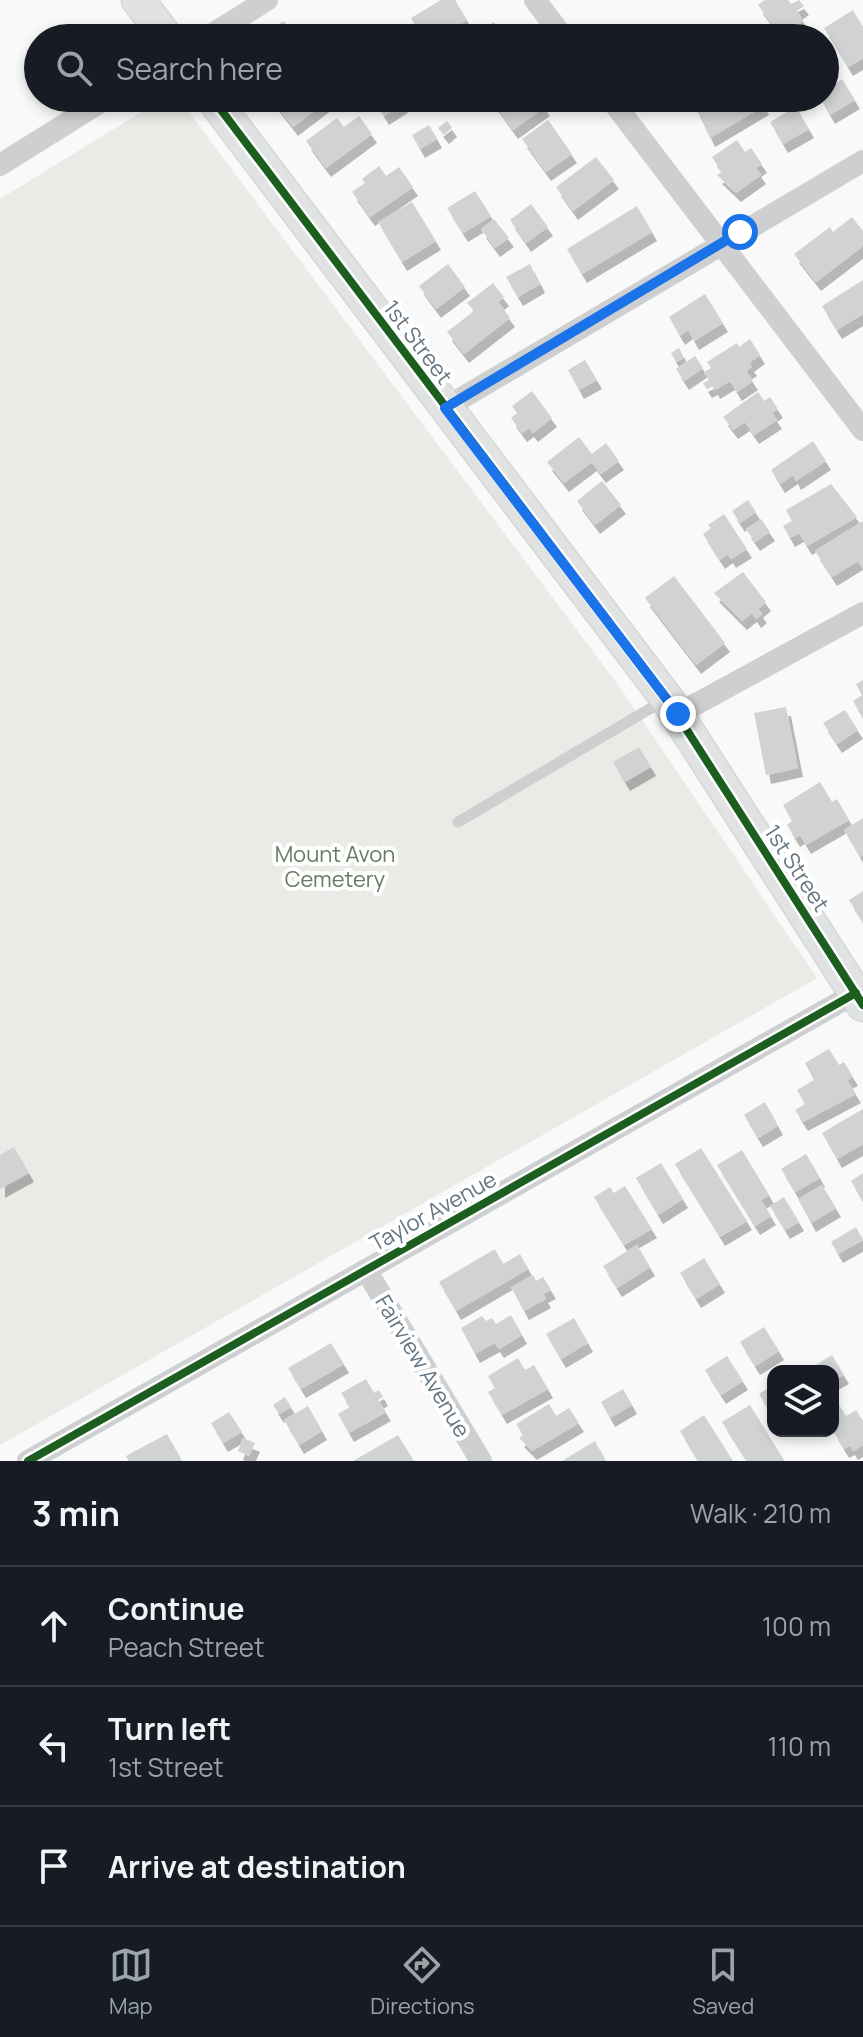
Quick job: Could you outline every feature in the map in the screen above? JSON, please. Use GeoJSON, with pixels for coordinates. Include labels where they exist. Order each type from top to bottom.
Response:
{"type":"FeatureCollection","features":[{"type":"Feature","properties":{"kind":"street"},"geometry":{"type":"LineString","coordinates":[[138,0],[156,24]]}},
{"type":"Feature","properties":{"kind":"street"},"geometry":{"type":"LineString","coordinates":[[228,24],[267,0]]}},
{"type":"Feature","properties":{"kind":"street"},"geometry":{"type":"LineString","coordinates":[[535,0],[553,24]]}},
{"type":"Feature","properties":{"kind":"street"},"geometry":{"type":"LineString","coordinates":[[0,165],[85,112]]}},
{"type":"Feature","properties":{"kind":"street","name":"1st Street"},"geometry":{"type":"LineString","coordinates":[[223,112],[672,706],[859,999]]}},
{"type":"Feature","properties":{"kind":"street"},"geometry":{"type":"LineString","coordinates":[[621,112],[863,430]]}},
{"type":"Feature","properties":{"kind":"street"},"geometry":{"type":"LineString","coordinates":[[445,408],[863,161]]}},
{"type":"Feature","properties":{"kind":"street"},"geometry":{"type":"LineString","coordinates":[[672,706],[863,613]]}},
{"type":"Feature","properties":{"kind":"street","name":"Taylor Avenue"},"geometry":{"type":"LineString","coordinates":[[28,1461],[53,1455],[366,1270],[859,999]]}},
{"type":"Feature","properties":{"kind":"street","name":"Fairview Avenue"},"geometry":{"type":"LineString","coordinates":[[366,1270],[481,1461]]}},
{"type":"Feature","properties":{"kind":"lane"},"geometry":{"type":"LineString","coordinates":[[458,822],[672,706]]}},
{"type":"Feature","properties":{"kind":"green space","name":"Mount Avon Cemetery"},"geometry":{"type":"Polygon","coordinates":[[[141,112],[188,112],[621,689],[817,978],[0,1445],[0,199],[141,112]]]}},
{"type":"Feature","properties":{"kind":"building"},"geometry":{"type":"Polygon","coordinates":[[[441,0],[455,0],[467,20],[461,24],[414,24],[411,18],[441,0]]]}},
{"type":"Feature","properties":{"kind":"building"},"geometry":{"type":"Polygon","coordinates":[[[765,0],[788,0],[791,4],[799,0],[804,6],[797,11],[803,21],[799,24],[772,24],[758,5],[765,0]]]}},
{"type":"Feature","properties":{"kind":"building"},"geometry":{"type":"Polygon","coordinates":[[[853,10],[863,27],[863,58],[848,67],[839,52],[839,24],[830,24],[853,10]]]}},
{"type":"Feature","properties":{"kind":"building"},"geometry":{"type":"Polygon","coordinates":[[[842,79],[855,100],[839,110],[839,81],[842,79]]]}},
{"type":"Feature","properties":{"kind":"building"},"geometry":{"type":"Polygon","coordinates":[[[281,112],[313,112],[293,127],[281,112]]]}},
{"type":"Feature","properties":{"kind":"building"},"geometry":{"type":"Polygon","coordinates":[[[500,112],[538,112],[513,130],[500,112]]]}},
{"type":"Feature","properties":{"kind":"building"},"geometry":{"type":"Polygon","coordinates":[[[698,112],[754,112],[710,138],[698,112]]]}},
{"type":"Feature","properties":{"kind":"building"},"geometry":{"type":"Polygon","coordinates":[[[787,112],[799,112],[809,129],[783,144],[770,122],[787,112]]]}},
{"type":"Feature","properties":{"kind":"building"},"geometry":{"type":"Polygon","coordinates":[[[359,116],[372,134],[326,168],[306,141],[337,118],[344,127],[359,116]]]}},
{"type":"Feature","properties":{"kind":"building"},"geometry":{"type":"Polygon","coordinates":[[[548,120],[572,154],[546,172],[522,139],[548,120]]]}},
{"type":"Feature","properties":{"kind":"building"},"geometry":{"type":"Polygon","coordinates":[[[447,121],[452,128],[444,135],[438,128],[447,121]]]}},
{"type":"Feature","properties":{"kind":"building"},"geometry":{"type":"Polygon","coordinates":[[[429,125],[437,139],[420,149],[412,135],[429,125]]]}},
{"type":"Feature","properties":{"kind":"building"},"geometry":{"type":"Polygon","coordinates":[[[737,140],[745,152],[751,148],[762,164],[756,168],[761,175],[736,193],[717,175],[722,172],[712,157],[737,140]]]}},
{"type":"Feature","properties":{"kind":"building"},"geometry":{"type":"Polygon","coordinates":[[[596,157],[614,180],[573,211],[556,187],[596,157]]]}},
{"type":"Feature","properties":{"kind":"building"},"geometry":{"type":"Polygon","coordinates":[[[379,166],[386,176],[399,167],[413,187],[370,217],[352,192],[365,183],[362,179],[379,166]]]}},
{"type":"Feature","properties":{"kind":"building"},"geometry":{"type":"Polygon","coordinates":[[[475,191],[491,216],[463,233],[447,208],[475,191]]]}},
{"type":"Feature","properties":{"kind":"building"},"geometry":{"type":"Polygon","coordinates":[[[412,202],[436,241],[402,262],[378,222],[412,202]]]}},
{"type":"Feature","properties":{"kind":"building"},"geometry":{"type":"Polygon","coordinates":[[[531,204],[548,227],[526,243],[510,220],[531,204]]]}},
{"type":"Feature","properties":{"kind":"building"},"geometry":{"type":"Polygon","coordinates":[[[637,206],[652,232],[582,274],[567,249],[637,206]]]}},
{"type":"Feature","properties":{"kind":"building"},"geometry":{"type":"Polygon","coordinates":[[[852,217],[863,231],[863,246],[816,282],[794,254],[830,227],[833,232],[852,217]]]}},
{"type":"Feature","properties":{"kind":"building"},"geometry":{"type":"Polygon","coordinates":[[[494,219],[509,238],[495,248],[481,229],[494,219]]]}},
{"type":"Feature","properties":{"kind":"building"},"geometry":{"type":"Polygon","coordinates":[[[448,264],[465,287],[436,309],[419,286],[448,264]]]}},
{"type":"Feature","properties":{"kind":"building"},"geometry":{"type":"Polygon","coordinates":[[[530,264],[540,284],[518,297],[506,277],[530,264]]]}},
{"type":"Feature","properties":{"kind":"building"},"geometry":{"type":"Polygon","coordinates":[[[863,280],[863,314],[837,330],[822,306],[863,280]]]}},
{"type":"Feature","properties":{"kind":"building"},"geometry":{"type":"Polygon","coordinates":[[[493,283],[504,297],[498,302],[510,318],[464,354],[447,332],[474,311],[467,303],[493,283]]]}},
{"type":"Feature","properties":{"kind":"building"},"geometry":{"type":"Polygon","coordinates":[[[705,294],[723,323],[694,341],[688,330],[680,336],[669,317],[705,294]]]}},
{"type":"Feature","properties":{"kind":"building"},"geometry":{"type":"Polygon","coordinates":[[[750,339],[760,355],[749,363],[752,367],[746,371],[753,381],[737,392],[730,381],[715,390],[713,386],[707,389],[703,383],[709,380],[704,372],[711,368],[707,362],[737,343],[739,347],[750,339]]]}},
{"type":"Feature","properties":{"kind":"building"},"geometry":{"type":"Polygon","coordinates":[[[679,348],[684,358],[676,362],[671,353],[679,348]]]}},
{"type":"Feature","properties":{"kind":"building"},"geometry":{"type":"Polygon","coordinates":[[[695,356],[703,368],[684,381],[676,369],[695,356]]]}},
{"type":"Feature","properties":{"kind":"building"},"geometry":{"type":"Polygon","coordinates":[[[585,360],[597,380],[579,390],[568,370],[585,360]]]}},
{"type":"Feature","properties":{"kind":"building"},"geometry":{"type":"Polygon","coordinates":[[[532,391],[552,418],[533,433],[529,428],[522,433],[511,418],[517,413],[512,406],[532,391]]]}},
{"type":"Feature","properties":{"kind":"building"},"geometry":{"type":"Polygon","coordinates":[[[758,392],[764,401],[770,397],[778,409],[772,413],[777,420],[754,435],[745,422],[733,430],[723,417],[758,392]]]}},
{"type":"Feature","properties":{"kind":"building"},"geometry":{"type":"Polygon","coordinates":[[[579,437],[592,454],[606,443],[619,461],[601,474],[592,462],[564,483],[547,462],[579,437]]]}},
{"type":"Feature","properties":{"kind":"building"},"geometry":{"type":"Polygon","coordinates":[[[813,441],[826,461],[796,481],[793,475],[780,484],[771,470],[813,441]]]}},
{"type":"Feature","properties":{"kind":"building"},"geometry":{"type":"Polygon","coordinates":[[[602,481],[621,505],[595,525],[577,501],[602,481]]]}},
{"type":"Feature","properties":{"kind":"building"},"geometry":{"type":"Polygon","coordinates":[[[831,484],[857,517],[807,546],[799,533],[790,538],[783,526],[792,521],[786,510],[831,484]]]}},
{"type":"Feature","properties":{"kind":"building"},"geometry":{"type":"Polygon","coordinates":[[[748,500],[756,512],[740,523],[732,511],[748,500]]]}},
{"type":"Feature","properties":{"kind":"building"},"geometry":{"type":"Polygon","coordinates":[[[724,514],[747,549],[731,559],[728,554],[720,560],[703,534],[711,528],[708,525],[724,514]]]}},
{"type":"Feature","properties":{"kind":"building"},"geometry":{"type":"Polygon","coordinates":[[[761,519],[770,532],[755,542],[746,529],[761,519]]]}},
{"type":"Feature","properties":{"kind":"building"},"geometry":{"type":"Polygon","coordinates":[[[863,521],[863,569],[858,561],[832,577],[815,551],[863,521]]]}},
{"type":"Feature","properties":{"kind":"building"},"geometry":{"type":"Polygon","coordinates":[[[743,572],[766,602],[758,609],[762,614],[756,619],[752,613],[742,621],[714,593],[743,572]]]}},
{"type":"Feature","properties":{"kind":"building"},"geometry":{"type":"Polygon","coordinates":[[[674,576],[725,643],[696,665],[645,598],[674,576]]]}},
{"type":"Feature","properties":{"kind":"building"},"geometry":{"type":"Polygon","coordinates":[[[863,680],[863,719],[853,701],[862,695],[856,684],[863,680]]]}},
{"type":"Feature","properties":{"kind":"building"},"geometry":{"type":"Polygon","coordinates":[[[786,707],[798,768],[766,775],[754,713],[786,707]]]}},
{"type":"Feature","properties":{"kind":"building"},"geometry":{"type":"Polygon","coordinates":[[[845,710],[858,730],[837,744],[823,723],[845,710]]]}},
{"type":"Feature","properties":{"kind":"building"},"geometry":{"type":"Polygon","coordinates":[[[639,747],[651,767],[625,782],[613,762],[639,747]]]}},
{"type":"Feature","properties":{"kind":"building"},"geometry":{"type":"Polygon","coordinates":[[[820,782],[832,802],[837,799],[849,820],[806,845],[800,835],[795,838],[787,825],[792,821],[783,805],[820,782]]]}},
{"type":"Feature","properties":{"kind":"building"},"geometry":{"type":"Polygon","coordinates":[[[863,818],[863,855],[860,857],[844,830],[863,818]]]}},
{"type":"Feature","properties":{"kind":"building"},"geometry":{"type":"Polygon","coordinates":[[[863,891],[863,922],[849,900],[863,891]]]}},
{"type":"Feature","properties":{"kind":"building"},"geometry":{"type":"Polygon","coordinates":[[[829,1049],[839,1065],[844,1062],[853,1077],[847,1080],[856,1094],[803,1122],[795,1110],[805,1104],[797,1090],[814,1080],[805,1063],[829,1049]]]}},
{"type":"Feature","properties":{"kind":"building"},"geometry":{"type":"Polygon","coordinates":[[[765,1102],[778,1126],[758,1138],[744,1115],[765,1102]]]}},
{"type":"Feature","properties":{"kind":"building"},"geometry":{"type":"Polygon","coordinates":[[[863,1109],[863,1144],[837,1159],[822,1133],[863,1109]]]}},
{"type":"Feature","properties":{"kind":"building"},"geometry":{"type":"Polygon","coordinates":[[[14,1147],[29,1173],[0,1189],[0,1155],[14,1147]]]}},
{"type":"Feature","properties":{"kind":"building"},"geometry":{"type":"Polygon","coordinates":[[[701,1148],[747,1221],[720,1237],[675,1164],[701,1148]]]}},
{"type":"Feature","properties":{"kind":"building"},"geometry":{"type":"Polygon","coordinates":[[[742,1150],[769,1195],[761,1200],[771,1216],[755,1226],[717,1165],[742,1150]]]}},
{"type":"Feature","properties":{"kind":"building"},"geometry":{"type":"Polygon","coordinates":[[[806,1154],[820,1178],[795,1192],[781,1169],[806,1154]]]}},
{"type":"Feature","properties":{"kind":"building"},"geometry":{"type":"Polygon","coordinates":[[[661,1163],[683,1199],[658,1215],[636,1178],[661,1163]]]}},
{"type":"Feature","properties":{"kind":"building"},"geometry":{"type":"Polygon","coordinates":[[[863,1173],[863,1202],[851,1181],[863,1173]]]}},
{"type":"Feature","properties":{"kind":"building"},"geometry":{"type":"Polygon","coordinates":[[[822,1185],[836,1208],[811,1223],[798,1199],[822,1185]]]}},
{"type":"Feature","properties":{"kind":"building"},"geometry":{"type":"Polygon","coordinates":[[[625,1186],[652,1229],[624,1245],[594,1197],[610,1187],[614,1193],[625,1186]]]}},
{"type":"Feature","properties":{"kind":"building"},"geometry":{"type":"Polygon","coordinates":[[[784,1197],[799,1222],[785,1230],[770,1206],[784,1197]]]}},
{"type":"Feature","properties":{"kind":"building"},"geometry":{"type":"Polygon","coordinates":[[[856,1227],[863,1240],[838,1254],[831,1242],[856,1227]]]}},
{"type":"Feature","properties":{"kind":"building"},"geometry":{"type":"Polygon","coordinates":[[[637,1245],[650,1267],[617,1288],[603,1266],[637,1245]]]}},
{"type":"Feature","properties":{"kind":"building"},"geometry":{"type":"Polygon","coordinates":[[[495,1249],[503,1264],[520,1254],[528,1269],[456,1311],[439,1282],[495,1249]]]}},
{"type":"Feature","properties":{"kind":"building"},"geometry":{"type":"Polygon","coordinates":[[[704,1258],[720,1284],[696,1299],[680,1273],[704,1258]]]}},
{"type":"Feature","properties":{"kind":"building"},"geometry":{"type":"Polygon","coordinates":[[[533,1275],[536,1281],[543,1277],[551,1290],[543,1294],[546,1299],[524,1311],[511,1287],[533,1275]]]}},
{"type":"Feature","properties":{"kind":"building"},"geometry":{"type":"Polygon","coordinates":[[[511,1315],[522,1335],[499,1349],[495,1343],[475,1354],[461,1328],[482,1316],[486,1321],[492,1318],[496,1324],[511,1315]]]}},
{"type":"Feature","properties":{"kind":"building"},"geometry":{"type":"Polygon","coordinates":[[[574,1318],[588,1343],[561,1359],[546,1334],[574,1318]]]}},
{"type":"Feature","properties":{"kind":"building"},"geometry":{"type":"Polygon","coordinates":[[[764,1327],[779,1351],[755,1366],[740,1342],[764,1327]]]}},
{"type":"Feature","properties":{"kind":"building"},"geometry":{"type":"Polygon","coordinates":[[[331,1343],[344,1364],[301,1389],[288,1368],[331,1343]]]}},
{"type":"Feature","properties":{"kind":"building"},"geometry":{"type":"Polygon","coordinates":[[[832,1355],[838,1365],[816,1365],[832,1355]]]}},
{"type":"Feature","properties":{"kind":"building"},"geometry":{"type":"Polygon","coordinates":[[[727,1356],[743,1381],[721,1395],[705,1370],[727,1356]]]}},
{"type":"Feature","properties":{"kind":"building"},"geometry":{"type":"Polygon","coordinates":[[[518,1358],[525,1370],[534,1365],[548,1389],[502,1415],[488,1392],[495,1388],[488,1376],[518,1358]]]}},
{"type":"Feature","properties":{"kind":"building"},"geometry":{"type":"Polygon","coordinates":[[[366,1379],[374,1393],[379,1390],[383,1397],[378,1400],[386,1412],[349,1433],[338,1414],[350,1407],[341,1393],[366,1379]]]}},
{"type":"Feature","properties":{"kind":"building"},"geometry":{"type":"Polygon","coordinates":[[[623,1389],[632,1405],[610,1418],[601,1402],[623,1389]]]}},
{"type":"Feature","properties":{"kind":"building"},"geometry":{"type":"Polygon","coordinates":[[[767,1389],[767,1407],[759,1394],[767,1389]]]}},
{"type":"Feature","properties":{"kind":"building"},"geometry":{"type":"Polygon","coordinates":[[[285,1397],[291,1407],[279,1414],[273,1405],[285,1397]]]}},
{"type":"Feature","properties":{"kind":"building"},"geometry":{"type":"Polygon","coordinates":[[[549,1404],[556,1416],[569,1408],[579,1423],[532,1451],[519,1438],[523,1435],[516,1424],[549,1404]]]}},
{"type":"Feature","properties":{"kind":"building"},"geometry":{"type":"Polygon","coordinates":[[[750,1405],[784,1460],[747,1461],[722,1422],[750,1405]]]}},
{"type":"Feature","properties":{"kind":"building"},"geometry":{"type":"Polygon","coordinates":[[[839,1405],[846,1416],[856,1410],[863,1421],[863,1445],[853,1451],[850,1446],[844,1449],[837,1437],[839,1405]]]}},
{"type":"Feature","properties":{"kind":"building"},"geometry":{"type":"Polygon","coordinates":[[[308,1406],[322,1431],[299,1445],[284,1420],[308,1406]]]}},
{"type":"Feature","properties":{"kind":"building"},"geometry":{"type":"Polygon","coordinates":[[[229,1412],[242,1432],[223,1443],[211,1423],[229,1412]]]}},
{"type":"Feature","properties":{"kind":"building"},"geometry":{"type":"Polygon","coordinates":[[[704,1415],[733,1461],[698,1461],[680,1431],[704,1415]]]}},
{"type":"Feature","properties":{"kind":"building"},"geometry":{"type":"Polygon","coordinates":[[[167,1434],[182,1461],[129,1461],[126,1456],[167,1434]]]}},
{"type":"Feature","properties":{"kind":"building"},"geometry":{"type":"Polygon","coordinates":[[[398,1435],[414,1461],[353,1461],[398,1435]]]}},
{"type":"Feature","properties":{"kind":"building"},"geometry":{"type":"Polygon","coordinates":[[[243,1438],[255,1443],[249,1456],[238,1451],[243,1438]]]}},
{"type":"Feature","properties":{"kind":"building"},"geometry":{"type":"Polygon","coordinates":[[[595,1441],[606,1461],[562,1461],[595,1441]]]}},
{"type":"Feature","properties":{"kind":"cycle path"},"geometry":{"type":"LineString","coordinates":[[223,112],[667,699],[863,1005]]}},
{"type":"Feature","properties":{"kind":"cycle path"},"geometry":{"type":"LineString","coordinates":[[28,1461],[856,993]]}},
{"type":"Feature","properties":{"kind":"route"},"geometry":{"type":"LineString","coordinates":[[678,714],[445,408],[740,232]]}}]}
